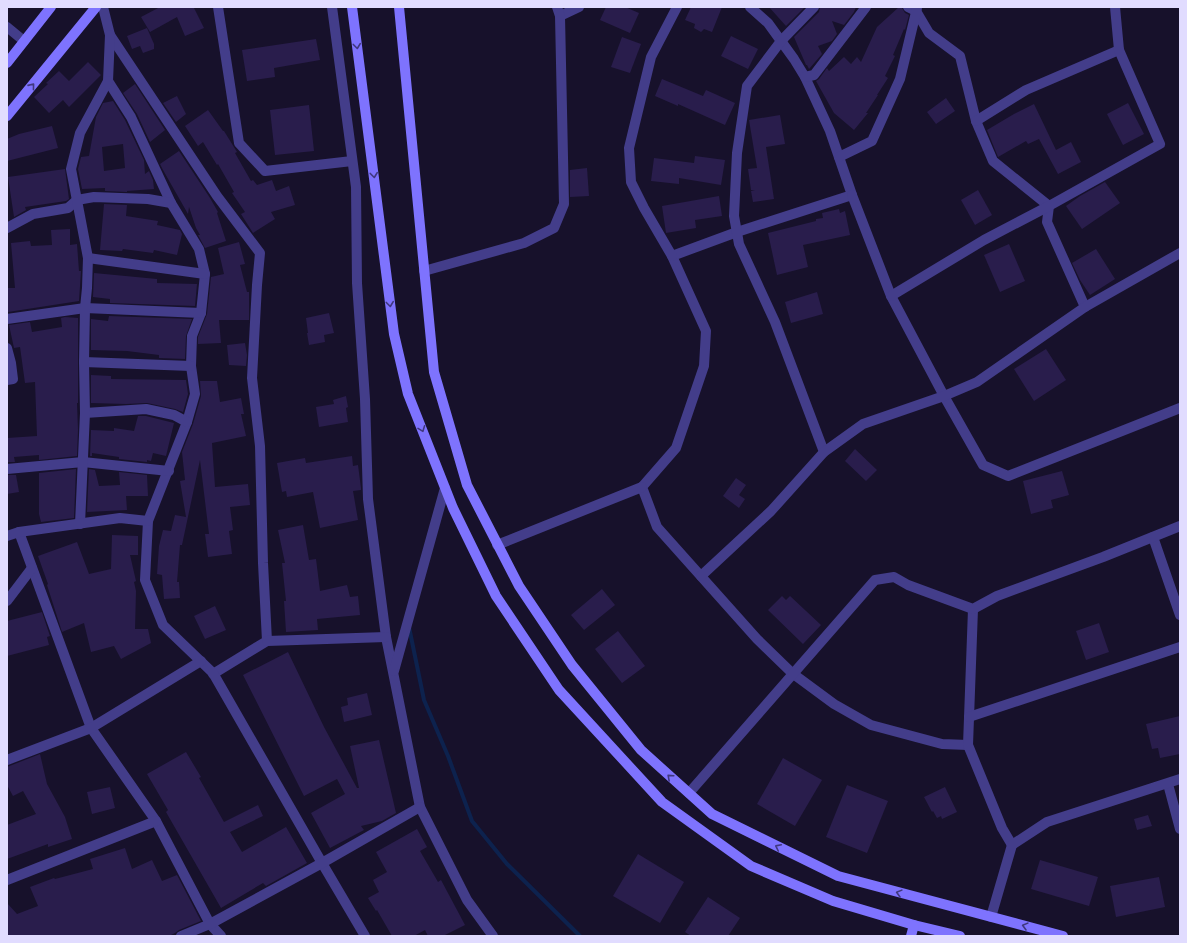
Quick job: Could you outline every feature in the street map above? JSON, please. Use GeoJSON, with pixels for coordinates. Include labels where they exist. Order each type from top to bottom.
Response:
{"type":"FeatureCollection","features":[{"type":"Feature","properties":{"kind":"main road"},"geometry":{"type":"LineString","coordinates":[[7,63],[50,7]]}},
{"type":"Feature","properties":{"kind":"main road"},"geometry":{"type":"LineString","coordinates":[[7,116],[96,7]]}},
{"type":"Feature","properties":{"kind":"main road"},"geometry":{"type":"LineString","coordinates":[[352,7],[394,334],[408,394],[453,508],[496,596],[559,690],[662,802],[751,866],[833,901],[914,925],[960,936]]}},
{"type":"Feature","properties":{"kind":"main road"},"geometry":{"type":"LineString","coordinates":[[401,8],[434,372],[466,485],[519,586],[572,665],[641,750],[712,814],[838,876],[1063,936]]}},
{"type":"Feature","properties":{"kind":"main road"},"geometry":{"type":"LineString","coordinates":[[911,936],[914,925]]}},
{"type":"Feature","properties":{"kind":"street"},"geometry":{"type":"LineString","coordinates":[[80,524],[85,413],[85,308],[88,258],[71,169],[80,133],[108,81],[110,35],[104,7]]}},
{"type":"Feature","properties":{"kind":"street"},"geometry":{"type":"LineString","coordinates":[[218,7],[239,143],[265,171],[352,161]]}},
{"type":"Feature","properties":{"kind":"street"},"geometry":{"type":"LineString","coordinates":[[332,7],[356,187],[357,283],[365,399],[368,499],[386,636],[420,807],[467,900],[493,936]]}},
{"type":"Feature","properties":{"kind":"street"},"geometry":{"type":"LineString","coordinates":[[424,271],[524,243],[554,228],[564,204],[558,12],[579,7]]}},
{"type":"Feature","properties":{"kind":"street"},"geometry":{"type":"LineString","coordinates":[[497,545],[642,487],[676,448],[704,366],[706,331],[672,256],[644,208],[631,182],[629,148],[651,57],[677,7]]}},
{"type":"Feature","properties":{"kind":"street"},"geometry":{"type":"LineString","coordinates":[[750,7],[768,23],[805,77],[830,131],[852,195],[891,296],[944,396],[983,465],[1008,476],[1180,408]]}},
{"type":"Feature","properties":{"kind":"street"},"geometry":{"type":"LineString","coordinates":[[814,7],[781,41],[747,86],[737,153],[734,216],[739,244],[775,322],[824,452]]}},
{"type":"Feature","properties":{"kind":"street"},"geometry":{"type":"LineString","coordinates":[[805,77],[814,75],[866,7]]}},
{"type":"Feature","properties":{"kind":"street"},"geometry":{"type":"LineString","coordinates":[[891,296],[984,240],[1049,206],[1160,144],[1119,50],[1115,7]]}},
{"type":"Feature","properties":{"kind":"street"},"geometry":{"type":"LineString","coordinates":[[839,157],[872,141],[900,79],[914,8]]}},
{"type":"Feature","properties":{"kind":"street"},"geometry":{"type":"LineString","coordinates":[[914,8],[929,33],[960,56],[976,121],[993,161],[1049,206]]}},
{"type":"Feature","properties":{"kind":"street"},"geometry":{"type":"LineString","coordinates":[[7,27],[24,41]]}},
{"type":"Feature","properties":{"kind":"street"},"geometry":{"type":"LineString","coordinates":[[110,35],[217,196],[260,253],[252,378],[260,446],[263,563],[268,641]]}},
{"type":"Feature","properties":{"kind":"street"},"geometry":{"type":"LineString","coordinates":[[976,121],[1026,90],[1119,50]]}},
{"type":"Feature","properties":{"kind":"street"},"geometry":{"type":"LineString","coordinates":[[108,81],[131,117],[171,203],[199,249],[205,274],[201,313],[192,336],[191,366],[195,394],[187,422],[169,471],[148,521],[145,580],[163,625],[213,674],[365,936]]}},
{"type":"Feature","properties":{"kind":"street"},"geometry":{"type":"LineString","coordinates":[[672,256],[737,232],[852,195]]}},
{"type":"Feature","properties":{"kind":"street"},"geometry":{"type":"LineString","coordinates":[[7,228],[32,214],[68,208],[77,200],[94,196],[148,199],[171,203]]}},
{"type":"Feature","properties":{"kind":"street"},"geometry":{"type":"LineString","coordinates":[[1049,206],[1047,222],[1085,307]]}},
{"type":"Feature","properties":{"kind":"street"},"geometry":{"type":"LineString","coordinates":[[701,576],[771,511],[824,452],[863,424],[944,396],[977,382],[1085,307],[1180,253]]}},
{"type":"Feature","properties":{"kind":"street"},"geometry":{"type":"LineString","coordinates":[[88,258],[205,274]]}},
{"type":"Feature","properties":{"kind":"street"},"geometry":{"type":"LineString","coordinates":[[7,319],[85,308],[201,313]]}},
{"type":"Feature","properties":{"kind":"street"},"geometry":{"type":"LineString","coordinates":[[7,348],[11,363],[12,379],[7,380]]}},
{"type":"Feature","properties":{"kind":"street"},"geometry":{"type":"LineString","coordinates":[[84,362],[191,366]]}},
{"type":"Feature","properties":{"kind":"street"},"geometry":{"type":"LineString","coordinates":[[85,413],[146,409],[174,415],[187,422]]}},
{"type":"Feature","properties":{"kind":"street"},"geometry":{"type":"LineString","coordinates":[[7,469],[83,462],[169,471]]}},
{"type":"Feature","properties":{"kind":"street"},"geometry":{"type":"LineString","coordinates":[[642,487],[657,527],[757,639],[792,673],[834,704],[872,725],[942,744],[968,745]]}},
{"type":"Feature","properties":{"kind":"street"},"geometry":{"type":"LineString","coordinates":[[393,673],[445,488]]}},
{"type":"Feature","properties":{"kind":"street"},"geometry":{"type":"LineString","coordinates":[[7,536],[18,532],[120,518],[148,521]]}},
{"type":"Feature","properties":{"kind":"street"},"geometry":{"type":"LineString","coordinates":[[689,793],[792,673],[875,580],[894,577],[908,586],[973,609],[997,596],[1103,557],[1180,526]]}},
{"type":"Feature","properties":{"kind":"street"},"geometry":{"type":"LineString","coordinates":[[18,532],[91,728],[156,821],[210,924],[221,936]]}},
{"type":"Feature","properties":{"kind":"street"},"geometry":{"type":"LineString","coordinates":[[1153,537],[1180,615]]}},
{"type":"Feature","properties":{"kind":"street"},"geometry":{"type":"LineString","coordinates":[[7,601],[32,568]]}},
{"type":"Feature","properties":{"kind":"street"},"geometry":{"type":"LineString","coordinates":[[973,609],[968,745],[1002,828],[1012,845]]}},
{"type":"Feature","properties":{"kind":"street"},"geometry":{"type":"LineString","coordinates":[[213,674],[268,641],[386,636]]}},
{"type":"Feature","properties":{"kind":"street"},"geometry":{"type":"LineString","coordinates":[[969,717],[1180,647]]}},
{"type":"Feature","properties":{"kind":"street"},"geometry":{"type":"LineString","coordinates":[[7,760],[91,728],[201,661]]}},
{"type":"Feature","properties":{"kind":"street"},"geometry":{"type":"LineString","coordinates":[[991,917],[1012,845],[1047,822],[1180,779]]}},
{"type":"Feature","properties":{"kind":"street"},"geometry":{"type":"LineString","coordinates":[[1168,784],[1180,829]]}},
{"type":"Feature","properties":{"kind":"street"},"geometry":{"type":"LineString","coordinates":[[181,936],[210,924],[322,863],[420,807]]}},
{"type":"Feature","properties":{"kind":"street"},"geometry":{"type":"LineString","coordinates":[[7,880],[156,821]]}},
{"type":"Feature","properties":{"kind":"building"},"geometry":{"type":"Polygon","coordinates":[[[160,7],[196,7],[194,8],[204,28],[185,36],[177,17],[150,32],[141,17],[160,7]]]}},
{"type":"Feature","properties":{"kind":"building"},"geometry":{"type":"Polygon","coordinates":[[[606,7],[625,7],[639,13],[630,33],[600,20],[606,7]]]}},
{"type":"Feature","properties":{"kind":"building"},"geometry":{"type":"Polygon","coordinates":[[[691,7],[722,7],[712,32],[704,29],[701,32],[694,28],[695,24],[685,20],[691,7]]]}},
{"type":"Feature","properties":{"kind":"building"},"geometry":{"type":"Polygon","coordinates":[[[769,7],[805,7],[786,26],[769,7]]]}},
{"type":"Feature","properties":{"kind":"building"},"geometry":{"type":"Polygon","coordinates":[[[820,7],[856,7],[844,25],[832,21],[837,34],[832,41],[818,46],[822,54],[809,69],[794,37],[819,12],[820,7]]]}},
{"type":"Feature","properties":{"kind":"building"},"geometry":{"type":"Polygon","coordinates":[[[899,7],[909,15],[905,30],[904,29],[893,55],[895,56],[885,76],[888,78],[866,113],[868,113],[854,130],[834,113],[816,81],[827,68],[829,71],[844,57],[851,64],[857,57],[861,62],[877,27],[899,7]]]}},
{"type":"Feature","properties":{"kind":"building"},"geometry":{"type":"Polygon","coordinates":[[[147,28],[154,44],[154,49],[143,53],[140,46],[132,49],[127,36],[147,28]]]}},
{"type":"Feature","properties":{"kind":"building"},"geometry":{"type":"Polygon","coordinates":[[[731,36],[758,49],[748,69],[721,56],[731,36]]]}},
{"type":"Feature","properties":{"kind":"building"},"geometry":{"type":"Polygon","coordinates":[[[622,37],[641,44],[630,73],[611,67],[622,37]]]}},
{"type":"Feature","properties":{"kind":"building"},"geometry":{"type":"Polygon","coordinates":[[[316,39],[320,60],[274,68],[275,77],[247,81],[242,50],[316,39]]]}},
{"type":"Feature","properties":{"kind":"building"},"geometry":{"type":"Polygon","coordinates":[[[88,62],[101,75],[69,107],[63,100],[49,113],[34,97],[59,71],[69,81],[88,62]]]}},
{"type":"Feature","properties":{"kind":"building"},"geometry":{"type":"Polygon","coordinates":[[[662,79],[703,96],[706,90],[735,103],[725,125],[678,104],[678,106],[655,96],[662,79]]]}},
{"type":"Feature","properties":{"kind":"building"},"geometry":{"type":"Polygon","coordinates":[[[135,84],[165,130],[150,142],[137,114],[123,93],[135,84]]]}},
{"type":"Feature","properties":{"kind":"building"},"geometry":{"type":"Polygon","coordinates":[[[177,96],[186,114],[176,122],[163,103],[177,96]]]}},
{"type":"Feature","properties":{"kind":"building"},"geometry":{"type":"Polygon","coordinates":[[[946,98],[955,111],[936,124],[927,112],[946,98]]]}},
{"type":"Feature","properties":{"kind":"building"},"geometry":{"type":"Polygon","coordinates":[[[113,101],[125,120],[144,160],[145,174],[149,171],[153,180],[154,189],[127,192],[105,191],[105,188],[82,189],[78,169],[81,157],[89,156],[96,117],[103,103],[113,101]],[[123,144],[102,147],[104,171],[125,168],[123,144]]]}},
{"type":"Feature","properties":{"kind":"building"},"geometry":{"type":"Polygon","coordinates":[[[1128,103],[1144,134],[1123,145],[1107,114],[1128,103]]]}},
{"type":"Feature","properties":{"kind":"building"},"geometry":{"type":"Polygon","coordinates":[[[1034,104],[1056,150],[1071,142],[1081,162],[1058,174],[1039,139],[1028,144],[1026,141],[998,157],[987,130],[1034,104]]]}},
{"type":"Feature","properties":{"kind":"building"},"geometry":{"type":"Polygon","coordinates":[[[309,105],[314,151],[275,155],[270,110],[309,105]]]}},
{"type":"Feature","properties":{"kind":"building"},"geometry":{"type":"Polygon","coordinates":[[[208,110],[224,131],[237,152],[235,153],[251,181],[253,180],[257,185],[272,180],[276,191],[289,186],[295,205],[271,212],[275,219],[253,233],[241,214],[245,212],[232,193],[234,192],[218,164],[217,165],[203,142],[198,146],[185,126],[208,110]]]}},
{"type":"Feature","properties":{"kind":"building"},"geometry":{"type":"Polygon","coordinates":[[[780,115],[785,144],[766,147],[774,199],[753,202],[751,191],[755,190],[751,190],[748,169],[757,168],[749,120],[780,115]]]}},
{"type":"Feature","properties":{"kind":"building"},"geometry":{"type":"Polygon","coordinates":[[[52,126],[58,148],[7,161],[7,139],[19,134],[52,126]]]}},
{"type":"Feature","properties":{"kind":"building"},"geometry":{"type":"Polygon","coordinates":[[[179,151],[218,212],[217,213],[226,241],[205,248],[198,235],[200,235],[189,207],[188,214],[163,170],[160,164],[179,151]]]}},
{"type":"Feature","properties":{"kind":"building"},"geometry":{"type":"Polygon","coordinates":[[[695,156],[725,160],[721,185],[679,178],[679,184],[651,181],[654,158],[694,163],[695,156]]]}},
{"type":"Feature","properties":{"kind":"building"},"geometry":{"type":"Polygon","coordinates":[[[587,168],[589,196],[570,197],[570,170],[587,168]]]}},
{"type":"Feature","properties":{"kind":"building"},"geometry":{"type":"Polygon","coordinates":[[[65,169],[69,199],[66,201],[25,207],[26,210],[14,217],[8,177],[65,169]]]}},
{"type":"Feature","properties":{"kind":"building"},"geometry":{"type":"Polygon","coordinates":[[[1105,182],[1120,203],[1082,229],[1066,206],[1105,182]]]}},
{"type":"Feature","properties":{"kind":"building"},"geometry":{"type":"Polygon","coordinates":[[[978,190],[992,215],[975,225],[961,200],[978,190]]]}},
{"type":"Feature","properties":{"kind":"building"},"geometry":{"type":"Polygon","coordinates":[[[719,196],[722,216],[695,220],[696,228],[666,233],[662,206],[719,196]]]}},
{"type":"Feature","properties":{"kind":"building"},"geometry":{"type":"Polygon","coordinates":[[[104,204],[127,205],[126,216],[158,221],[157,225],[180,230],[182,234],[177,255],[154,250],[153,253],[123,249],[122,251],[100,250],[104,204]]]}},
{"type":"Feature","properties":{"kind":"building"},"geometry":{"type":"Polygon","coordinates":[[[839,209],[840,213],[845,211],[850,235],[803,245],[808,267],[777,275],[768,233],[816,221],[816,219],[823,218],[822,213],[839,209]]]}},
{"type":"Feature","properties":{"kind":"building"},"geometry":{"type":"Polygon","coordinates":[[[70,229],[70,245],[77,244],[79,271],[81,271],[79,301],[8,312],[7,288],[15,288],[11,243],[30,241],[31,246],[52,245],[51,230],[70,229]]]}},
{"type":"Feature","properties":{"kind":"building"},"geometry":{"type":"Polygon","coordinates":[[[239,242],[245,264],[240,265],[247,292],[249,292],[249,320],[219,320],[221,343],[198,344],[198,337],[207,314],[211,277],[224,274],[218,248],[239,242]]]}},
{"type":"Feature","properties":{"kind":"building"},"geometry":{"type":"Polygon","coordinates":[[[1009,244],[1025,281],[1000,292],[984,255],[1009,244]]]}},
{"type":"Feature","properties":{"kind":"building"},"geometry":{"type":"Polygon","coordinates":[[[1096,249],[1115,279],[1090,295],[1080,280],[1072,263],[1096,249]]]}},
{"type":"Feature","properties":{"kind":"building"},"geometry":{"type":"Polygon","coordinates":[[[94,273],[157,279],[157,283],[197,284],[195,306],[110,303],[110,299],[93,297],[94,273]]]}},
{"type":"Feature","properties":{"kind":"building"},"geometry":{"type":"Polygon","coordinates":[[[817,292],[823,314],[791,323],[785,302],[817,292]]]}},
{"type":"Feature","properties":{"kind":"building"},"geometry":{"type":"Polygon","coordinates":[[[329,313],[334,333],[324,335],[325,342],[309,345],[306,318],[329,313]]]}},
{"type":"Feature","properties":{"kind":"building"},"geometry":{"type":"Polygon","coordinates":[[[109,316],[192,319],[186,336],[185,359],[159,358],[159,355],[127,351],[91,350],[91,319],[108,321],[109,316]]]}},
{"type":"Feature","properties":{"kind":"building"},"geometry":{"type":"Polygon","coordinates":[[[61,318],[78,318],[77,456],[39,460],[39,455],[14,457],[15,462],[7,462],[7,438],[37,436],[35,382],[25,383],[20,347],[14,348],[9,325],[30,322],[32,332],[62,327],[61,318]]]}},
{"type":"Feature","properties":{"kind":"building"},"geometry":{"type":"Polygon","coordinates":[[[245,343],[247,355],[246,366],[229,365],[227,345],[245,343]]]}},
{"type":"Feature","properties":{"kind":"building"},"geometry":{"type":"Polygon","coordinates":[[[1046,349],[1066,380],[1034,401],[1014,369],[1046,349]]]}},
{"type":"Feature","properties":{"kind":"building"},"geometry":{"type":"Polygon","coordinates":[[[91,375],[111,376],[111,379],[186,380],[188,394],[183,412],[147,403],[91,403],[91,375]]]}},
{"type":"Feature","properties":{"kind":"building"},"geometry":{"type":"Polygon","coordinates":[[[200,381],[217,381],[220,402],[241,398],[244,414],[241,414],[246,436],[212,443],[215,487],[248,484],[250,505],[230,507],[233,530],[229,531],[232,554],[208,557],[205,534],[209,534],[200,460],[182,545],[180,545],[177,582],[179,582],[180,598],[164,599],[162,575],[157,574],[159,546],[163,530],[171,531],[175,515],[186,517],[180,481],[185,480],[182,452],[193,424],[201,396],[200,381]]]}},
{"type":"Feature","properties":{"kind":"building"},"geometry":{"type":"Polygon","coordinates":[[[346,396],[348,422],[319,427],[316,407],[334,404],[333,400],[346,396]]]}},
{"type":"Feature","properties":{"kind":"building"},"geometry":{"type":"Polygon","coordinates":[[[138,416],[146,416],[174,423],[166,456],[153,453],[151,461],[147,460],[147,462],[119,459],[119,457],[92,453],[92,456],[90,456],[91,430],[114,431],[114,428],[134,431],[138,416]]]}},
{"type":"Feature","properties":{"kind":"building"},"geometry":{"type":"Polygon","coordinates":[[[855,449],[877,470],[866,481],[845,461],[855,449]]]}},
{"type":"Feature","properties":{"kind":"building"},"geometry":{"type":"Polygon","coordinates":[[[352,456],[353,466],[358,465],[361,488],[361,490],[353,491],[358,520],[320,528],[313,492],[287,497],[286,491],[282,492],[277,463],[305,458],[306,463],[352,456]]]}},
{"type":"Feature","properties":{"kind":"building"},"geometry":{"type":"Polygon","coordinates":[[[76,469],[74,518],[41,522],[39,514],[39,473],[76,469]]]}},
{"type":"Feature","properties":{"kind":"building"},"geometry":{"type":"Polygon","coordinates":[[[89,469],[95,470],[99,486],[120,485],[119,472],[147,475],[148,496],[126,496],[127,510],[87,512],[89,469]]]}},
{"type":"Feature","properties":{"kind":"building"},"geometry":{"type":"Polygon","coordinates":[[[1062,471],[1069,495],[1051,500],[1053,508],[1031,514],[1023,481],[1062,471]]]}},
{"type":"Feature","properties":{"kind":"building"},"geometry":{"type":"Polygon","coordinates":[[[7,475],[16,475],[19,492],[7,494],[7,475]]]}},
{"type":"Feature","properties":{"kind":"building"},"geometry":{"type":"Polygon","coordinates":[[[736,478],[746,485],[739,495],[745,499],[739,508],[723,496],[736,478]]]}},
{"type":"Feature","properties":{"kind":"building"},"geometry":{"type":"Polygon","coordinates":[[[303,525],[309,560],[316,559],[320,591],[347,585],[350,597],[358,596],[360,615],[317,619],[318,630],[286,632],[284,601],[286,601],[282,563],[285,563],[278,530],[303,525]]]}},
{"type":"Feature","properties":{"kind":"building"},"geometry":{"type":"Polygon","coordinates":[[[112,535],[138,536],[138,555],[130,555],[136,581],[134,582],[136,591],[135,629],[148,629],[151,643],[121,659],[114,646],[91,652],[84,623],[62,632],[38,556],[77,542],[89,574],[111,569],[112,535]]]}},
{"type":"Feature","properties":{"kind":"building"},"geometry":{"type":"Polygon","coordinates":[[[602,589],[615,605],[584,630],[571,615],[602,589]]]}},
{"type":"Feature","properties":{"kind":"building"},"geometry":{"type":"Polygon","coordinates":[[[782,596],[786,600],[790,596],[821,625],[803,644],[768,610],[782,596]]]}},
{"type":"Feature","properties":{"kind":"building"},"geometry":{"type":"Polygon","coordinates":[[[215,606],[226,630],[205,639],[194,616],[215,606]]]}},
{"type":"Feature","properties":{"kind":"building"},"geometry":{"type":"Polygon","coordinates":[[[42,612],[50,636],[47,637],[49,645],[7,656],[7,621],[42,612]]]}},
{"type":"Feature","properties":{"kind":"building"},"geometry":{"type":"Polygon","coordinates":[[[1099,623],[1109,652],[1086,660],[1076,631],[1099,623]]]}},
{"type":"Feature","properties":{"kind":"building"},"geometry":{"type":"Polygon","coordinates":[[[618,631],[645,666],[622,683],[595,649],[618,631]]]}},
{"type":"Feature","properties":{"kind":"building"},"geometry":{"type":"Polygon","coordinates":[[[288,652],[324,727],[357,788],[359,788],[350,746],[379,740],[396,813],[382,821],[361,826],[364,830],[330,848],[311,813],[345,794],[337,779],[304,796],[243,675],[288,652]]]}},
{"type":"Feature","properties":{"kind":"building"},"geometry":{"type":"Polygon","coordinates":[[[367,693],[372,715],[344,722],[341,707],[348,705],[347,698],[367,693]]]}},
{"type":"Feature","properties":{"kind":"building"},"geometry":{"type":"Polygon","coordinates":[[[1180,716],[1180,754],[1160,758],[1158,748],[1152,749],[1146,724],[1180,716]]]}},
{"type":"Feature","properties":{"kind":"building"},"geometry":{"type":"Polygon","coordinates":[[[186,752],[201,777],[199,778],[224,822],[258,805],[263,816],[230,832],[242,852],[286,827],[307,863],[266,886],[263,883],[221,908],[166,812],[168,810],[147,774],[186,752]]]}},
{"type":"Feature","properties":{"kind":"building"},"geometry":{"type":"Polygon","coordinates":[[[40,754],[47,784],[65,817],[72,839],[48,847],[48,844],[7,859],[7,825],[36,814],[23,791],[13,796],[7,785],[7,767],[40,754]]]}},
{"type":"Feature","properties":{"kind":"building"},"geometry":{"type":"Polygon","coordinates":[[[783,758],[822,780],[795,826],[757,804],[783,758]]]}},
{"type":"Feature","properties":{"kind":"building"},"geometry":{"type":"Polygon","coordinates":[[[847,785],[888,801],[867,853],[826,837],[847,785]]]}},
{"type":"Feature","properties":{"kind":"building"},"geometry":{"type":"Polygon","coordinates":[[[110,787],[115,808],[92,814],[87,792],[110,787]]]}},
{"type":"Feature","properties":{"kind":"building"},"geometry":{"type":"Polygon","coordinates":[[[945,787],[957,812],[942,819],[941,816],[937,818],[933,811],[932,812],[924,797],[945,787]]]}},
{"type":"Feature","properties":{"kind":"building"},"geometry":{"type":"Polygon","coordinates":[[[1148,815],[1152,826],[1137,830],[1134,819],[1148,815]]]}},
{"type":"Feature","properties":{"kind":"building"},"geometry":{"type":"Polygon","coordinates":[[[417,829],[427,847],[420,851],[438,882],[441,880],[465,925],[443,936],[428,936],[425,930],[414,936],[392,936],[377,910],[376,911],[368,898],[379,892],[373,880],[387,872],[376,852],[417,829]]]}},
{"type":"Feature","properties":{"kind":"building"},"geometry":{"type":"Polygon","coordinates":[[[125,848],[132,869],[152,860],[162,881],[177,875],[201,921],[169,936],[7,936],[7,903],[17,914],[38,906],[30,887],[54,878],[93,869],[90,859],[125,848]]]}},
{"type":"Feature","properties":{"kind":"building"},"geometry":{"type":"Polygon","coordinates":[[[638,854],[684,882],[660,923],[613,896],[638,854]]]}},
{"type":"Feature","properties":{"kind":"building"},"geometry":{"type":"Polygon","coordinates":[[[1040,860],[1098,877],[1089,906],[1031,889],[1040,860]]]}},
{"type":"Feature","properties":{"kind":"building"},"geometry":{"type":"Polygon","coordinates":[[[1159,877],[1165,907],[1116,917],[1110,886],[1159,877]]]}},
{"type":"Feature","properties":{"kind":"building"},"geometry":{"type":"Polygon","coordinates":[[[708,897],[740,918],[728,936],[691,936],[685,932],[708,897]]]}},
{"type":"Feature","properties":{"kind":"waterway"},"geometry":{"type":"LineString","coordinates":[[409,627],[424,700],[448,756],[472,821],[507,864],[580,936]]}}]}
